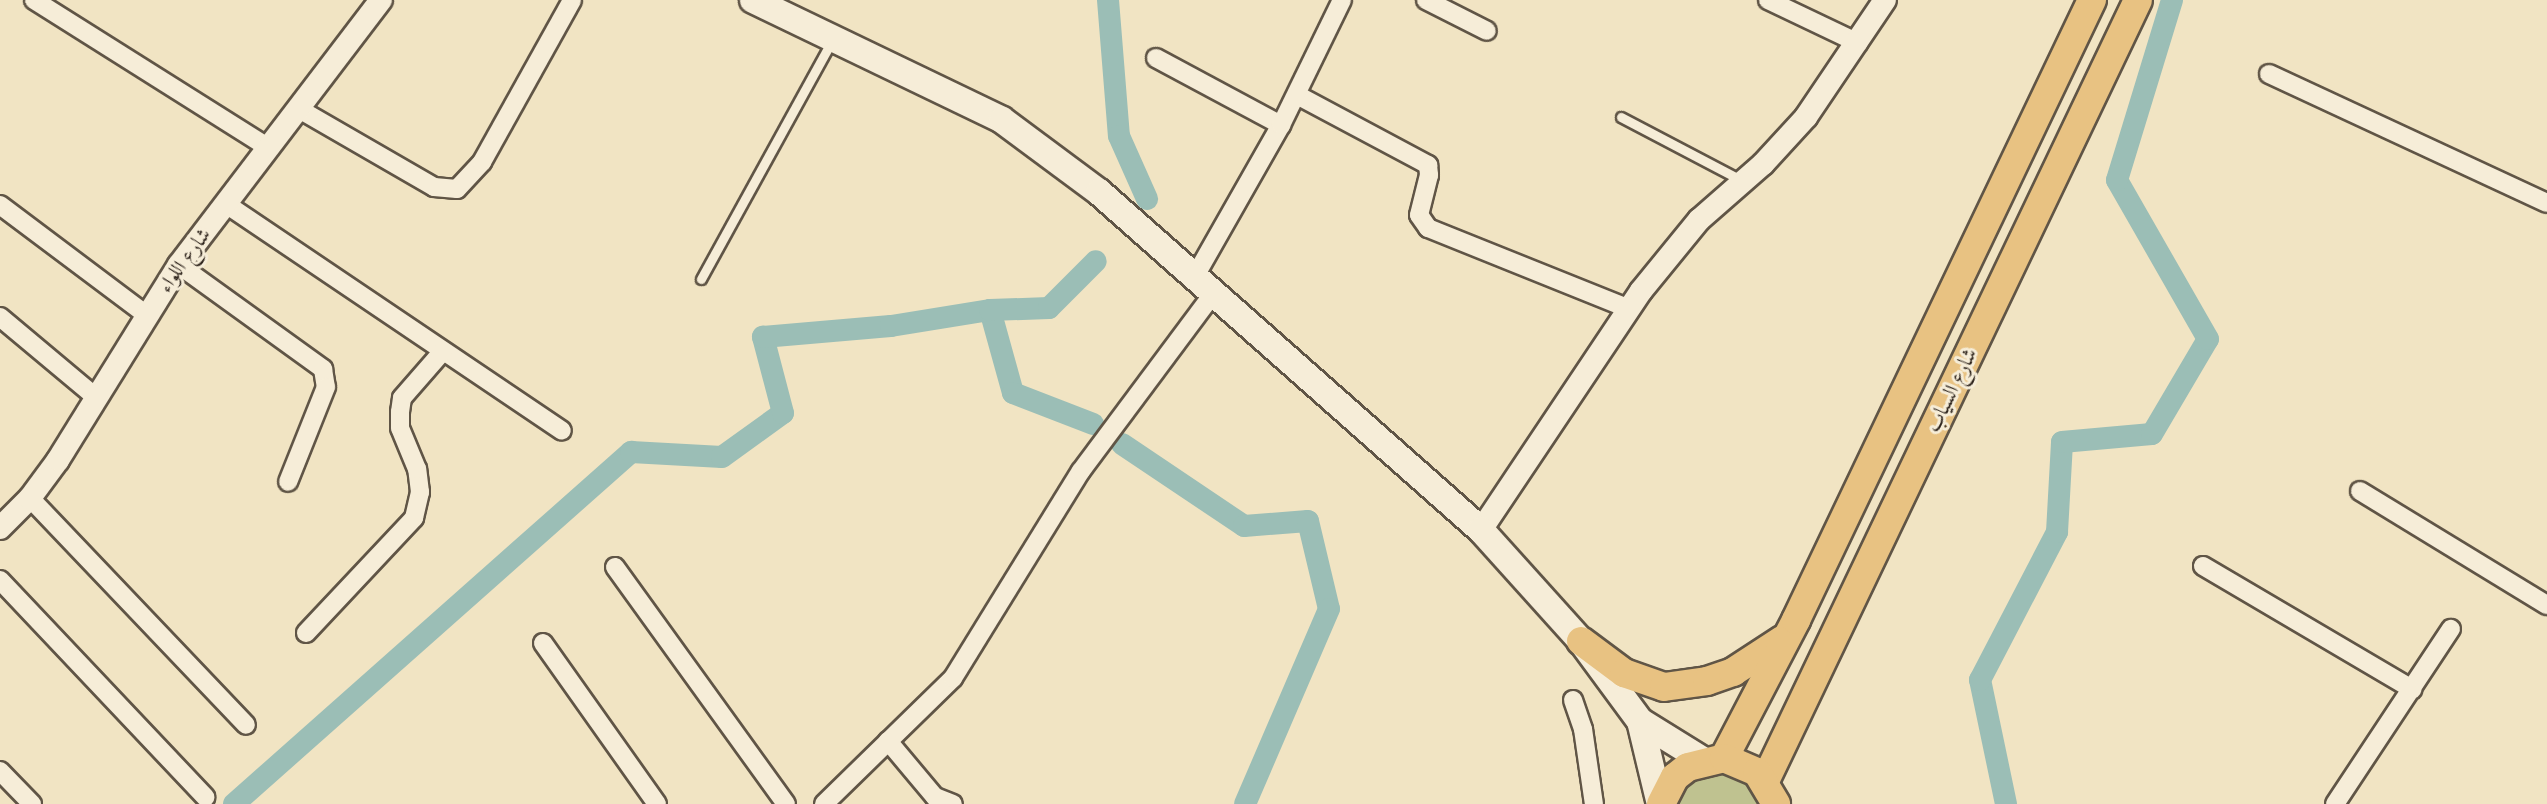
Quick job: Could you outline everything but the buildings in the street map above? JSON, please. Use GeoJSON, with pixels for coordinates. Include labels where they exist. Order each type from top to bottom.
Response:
{"type":"FeatureCollection","features":[{"type":"Feature","properties":{"kind":"main road"},"geometry":{"type":"LineString","coordinates":[[753,0],[835,36],[1002,120],[1099,192],[1203,287],[1481,530],[1581,641],[1640,721],[1661,804]]}},
{"type":"Feature","properties":{"kind":"main road","name":"شارع السياب"},"geometry":{"type":"LineString","coordinates":[[1713,759],[1787,634],[2092,0]]}},
{"type":"Feature","properties":{"kind":"main road","name":"شارع السياب"},"geometry":{"type":"LineString","coordinates":[[1771,792],[2138,0]]}},
{"type":"Feature","properties":{"kind":"main road"},"geometry":{"type":"LineString","coordinates":[[1581,641],[1624,673],[1664,687],[1707,681],[1733,672],[1773,649],[1787,634]]}},
{"type":"Feature","properties":{"kind":"main road"},"geometry":{"type":"LineString","coordinates":[[1640,721],[1713,759],[1747,765],[1771,792]]}},
{"type":"Feature","properties":{"kind":"main road"},"geometry":{"type":"LineString","coordinates":[[1661,804],[1676,777],[1713,759]]}},
{"type":"Feature","properties":{"kind":"street"},"geometry":{"type":"LineString","coordinates":[[34,0],[267,147]]}},
{"type":"Feature","properties":{"kind":"street","name":"شارع اللواء"},"geometry":{"type":"LineString","coordinates":[[2,524],[30,498],[98,398],[145,314],[179,265],[381,0]]}},
{"type":"Feature","properties":{"kind":"street"},"geometry":{"type":"LineString","coordinates":[[299,109],[434,187],[457,189],[482,162],[572,0]]}},
{"type":"Feature","properties":{"kind":"street"},"geometry":{"type":"LineString","coordinates":[[824,804],[953,678],[1081,471],[1203,287],[1341,0]]}},
{"type":"Feature","properties":{"kind":"street"},"geometry":{"type":"LineString","coordinates":[[1426,0],[1487,31]]}},
{"type":"Feature","properties":{"kind":"street"},"geometry":{"type":"LineString","coordinates":[[1768,0],[1858,43]]}},
{"type":"Feature","properties":{"kind":"street"},"geometry":{"type":"LineString","coordinates":[[1481,530],[1629,309],[1699,220],[1743,181],[1806,117],[1886,0]]}},
{"type":"Feature","properties":{"kind":"street"},"geometry":{"type":"LineString","coordinates":[[1156,58],[1281,125]]}},
{"type":"Feature","properties":{"kind":"street"},"geometry":{"type":"LineString","coordinates":[[2269,74],[2547,203]]}},
{"type":"Feature","properties":{"kind":"street"},"geometry":{"type":"LineString","coordinates":[[1297,95],[1428,165],[1429,175],[1419,215],[1428,228],[1629,309]]}},
{"type":"Feature","properties":{"kind":"street"},"geometry":{"type":"LineString","coordinates":[[226,204],[562,431]]}},
{"type":"Feature","properties":{"kind":"street"},"geometry":{"type":"LineString","coordinates":[[0,205],[145,314]]}},
{"type":"Feature","properties":{"kind":"street"},"geometry":{"type":"LineString","coordinates":[[179,265],[323,369],[326,387],[288,482]]}},
{"type":"Feature","properties":{"kind":"street"},"geometry":{"type":"LineString","coordinates":[[0,317],[98,398]]}},
{"type":"Feature","properties":{"kind":"street"},"geometry":{"type":"LineString","coordinates":[[306,633],[414,518],[420,492],[417,469],[400,429],[402,398],[443,351]]}},
{"type":"Feature","properties":{"kind":"street"},"geometry":{"type":"LineString","coordinates":[[2360,491],[2547,605]]}},
{"type":"Feature","properties":{"kind":"street"},"geometry":{"type":"LineString","coordinates":[[30,498],[246,725]]}},
{"type":"Feature","properties":{"kind":"street"},"geometry":{"type":"LineString","coordinates":[[2203,566],[2412,688]]}},
{"type":"Feature","properties":{"kind":"street"},"geometry":{"type":"LineString","coordinates":[[615,567],[786,804]]}},
{"type":"Feature","properties":{"kind":"street"},"geometry":{"type":"LineString","coordinates":[[0,580],[205,797]]}},
{"type":"Feature","properties":{"kind":"street"},"geometry":{"type":"LineString","coordinates":[[2335,804],[2451,628]]}},
{"type":"Feature","properties":{"kind":"street"},"geometry":{"type":"LineString","coordinates":[[543,643],[657,804]]}},
{"type":"Feature","properties":{"kind":"street"},"geometry":{"type":"LineString","coordinates":[[1573,700],[1585,737],[1594,804]]}},
{"type":"Feature","properties":{"kind":"street"},"geometry":{"type":"LineString","coordinates":[[888,741],[935,796],[953,804]]}},
{"type":"Feature","properties":{"kind":"street"},"geometry":{"type":"LineString","coordinates":[[0,771],[32,804]]}},
{"type":"Feature","properties":{"kind":"lane"},"geometry":{"type":"LineString","coordinates":[[701,279],[835,36]]}},
{"type":"Feature","properties":{"kind":"lane"},"geometry":{"type":"LineString","coordinates":[[1621,117],[1743,181]]}},
{"type":"Feature","properties":{"kind":"green space"},"geometry":{"type":"Polygon","coordinates":[[[1723,770],[1740,776],[1755,788],[1763,804],[1672,804],[1687,780],[1723,770]]]}},
{"type":"Feature","properties":{"kind":"waterway"},"geometry":{"type":"LineString","coordinates":[[1108,0],[1119,136],[1147,199]]}},
{"type":"Feature","properties":{"kind":"waterway"},"geometry":{"type":"LineString","coordinates":[[2006,804],[1980,680],[2057,532],[2062,442],[2152,434],[2208,339],[2117,180],[2172,0]]}},
{"type":"Feature","properties":{"kind":"waterway"},"geometry":{"type":"LineString","coordinates":[[234,804],[631,452],[722,457],[783,413],[763,337],[891,326],[990,310],[1049,308],[1096,261]]}},
{"type":"Feature","properties":{"kind":"waterway"},"geometry":{"type":"LineString","coordinates":[[990,310],[1013,393],[1093,424]]}},
{"type":"Feature","properties":{"kind":"waterway"},"geometry":{"type":"LineString","coordinates":[[1122,444],[1244,526],[1308,521],[1329,609],[1245,804]]}}]}
